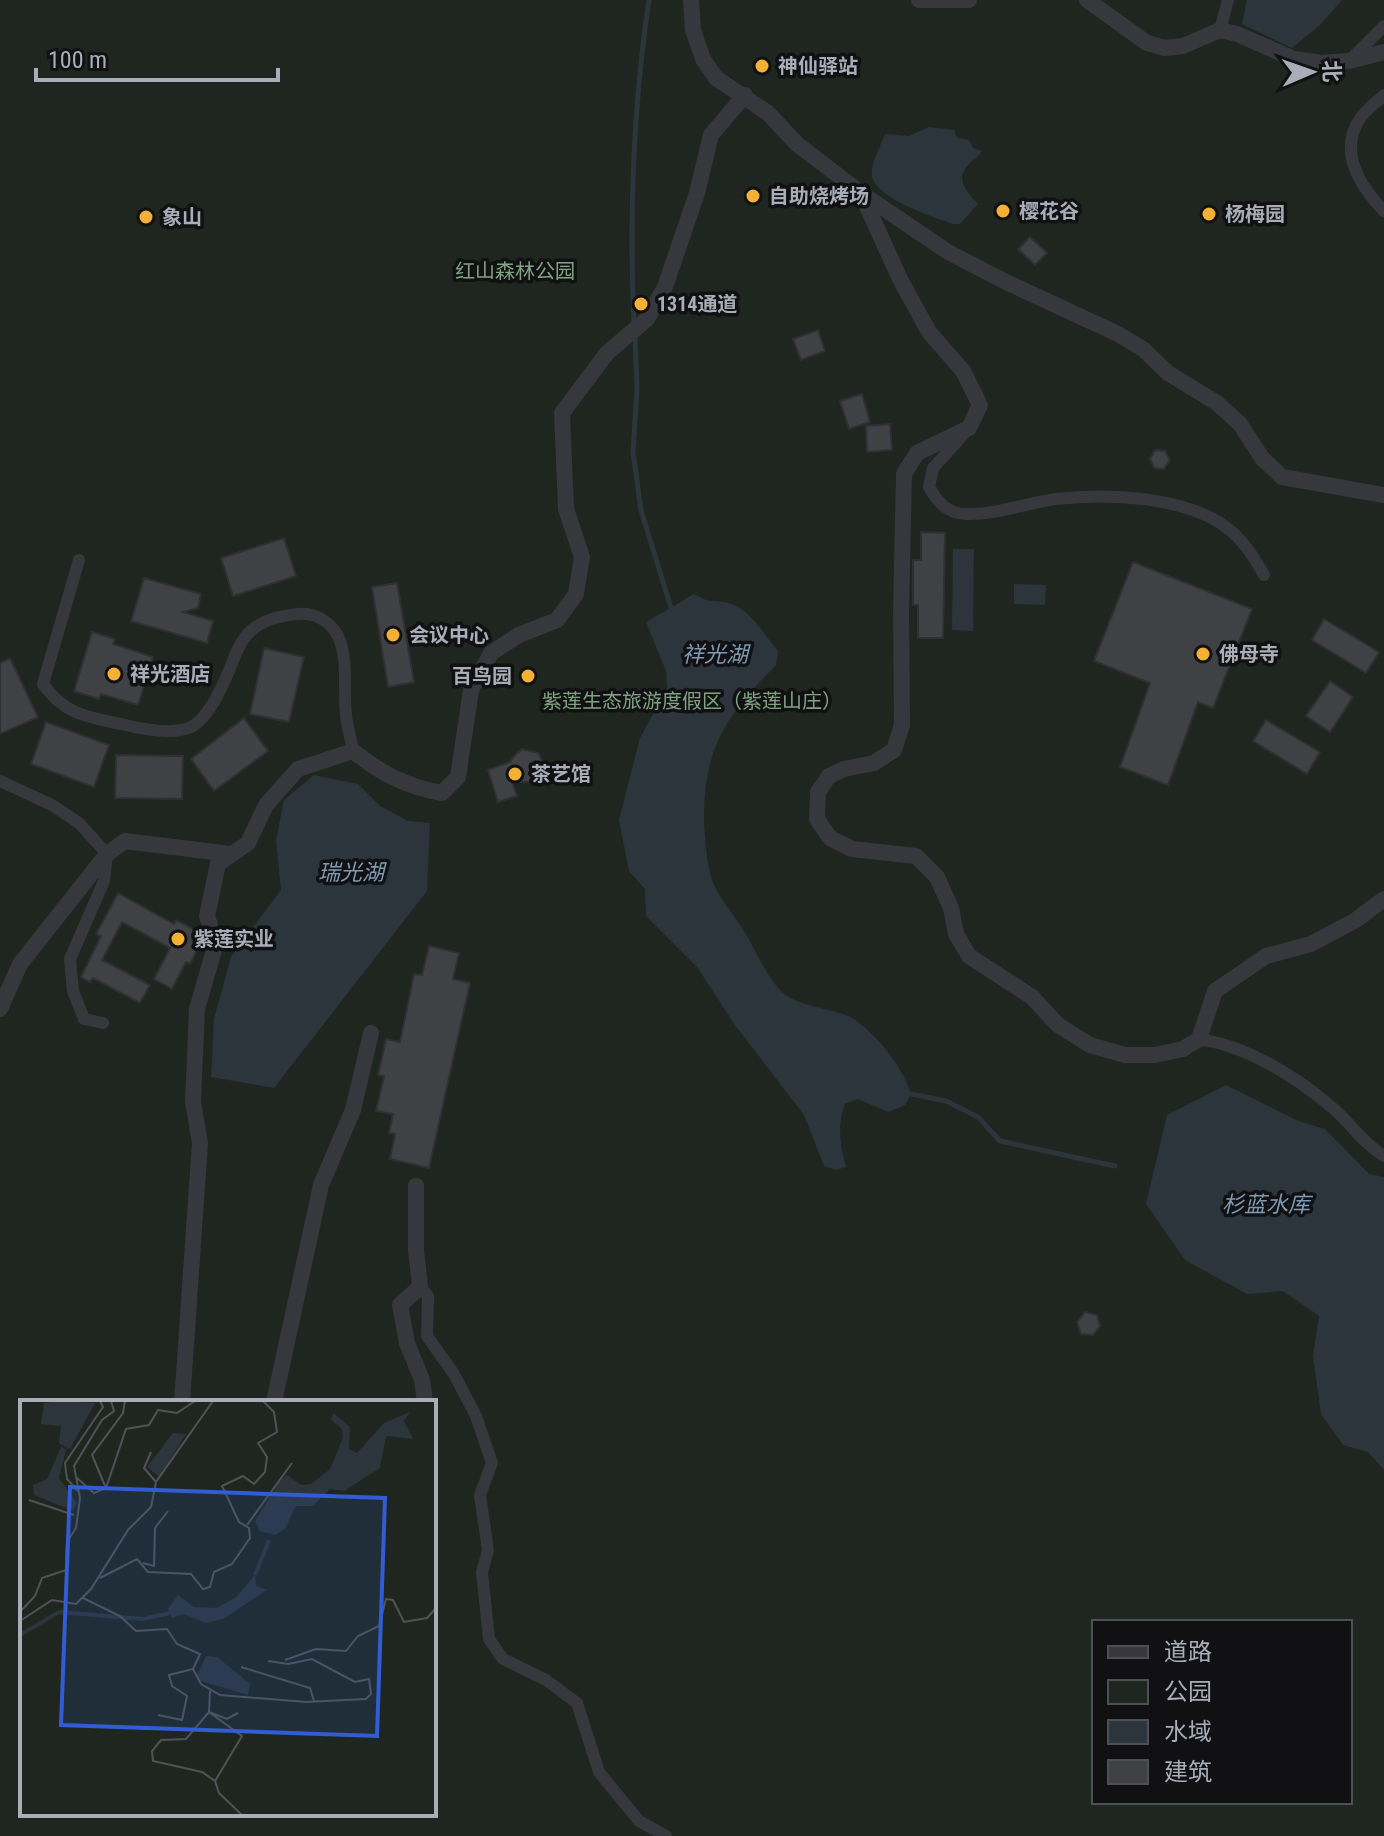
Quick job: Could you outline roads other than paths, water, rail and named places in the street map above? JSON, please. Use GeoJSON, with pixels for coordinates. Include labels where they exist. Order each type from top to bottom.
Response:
{"type":"FeatureCollection","features":[{"type":"Feature","properties":{"kind":"street"},"geometry":{"type":"LineString","coordinates":[[691,0],[693,30],[703,59],[716,78],[768,113],[797,144],[861,193],[948,252],[1143,349],[1168,373],[1217,403],[1240,424],[1262,458],[1282,477],[1384,495]]}},
{"type":"Feature","properties":{"kind":"street"},"geometry":{"type":"LineString","coordinates":[[919,0],[969,0]]}},
{"type":"Feature","properties":{"kind":"street"},"geometry":{"type":"LineString","coordinates":[[1087,0],[1147,43],[1165,48],[1183,46],[1220,30],[1237,34],[1294,59],[1321,63],[1349,61],[1384,52]]}},
{"type":"Feature","properties":{"kind":"street"},"geometry":{"type":"LineString","coordinates":[[1220,30],[1228,0]]}},
{"type":"Feature","properties":{"kind":"street"},"geometry":{"type":"LineString","coordinates":[[1349,61],[1384,26]]}},
{"type":"Feature","properties":{"kind":"street"},"geometry":{"type":"LineString","coordinates":[[79,560],[43,684],[54,699],[75,713],[139,728],[173,730],[193,726],[209,710],[224,685],[234,653],[246,634],[263,621],[310,613],[328,623],[338,636],[343,655],[346,715],[353,751],[396,781],[442,793],[458,777],[471,690],[491,653],[519,635],[557,620],[576,594],[582,557],[566,509],[562,413],[607,353],[647,319],[665,287],[697,193],[711,135],[745,95]]}},
{"type":"Feature","properties":{"kind":"street"},"geometry":{"type":"LineString","coordinates":[[1384,95],[1361,117],[1351,140],[1352,165],[1365,191],[1384,211]]}},
{"type":"Feature","properties":{"kind":"street"},"geometry":{"type":"LineString","coordinates":[[861,193],[914,306],[929,332],[963,371],[980,405],[969,428],[933,468],[929,487],[939,505],[963,515],[1053,499],[1111,495],[1162,501],[1230,530],[1253,555],[1264,575]]}},
{"type":"Feature","properties":{"kind":"street"},"geometry":{"type":"LineString","coordinates":[[969,428],[917,453],[904,474],[902,725],[894,750],[874,763],[844,769],[829,776],[818,792],[817,819],[830,838],[852,849],[916,856],[937,877],[951,908],[956,934],[969,956],[1032,997],[1058,1025],[1090,1045],[1125,1055],[1155,1055],[1183,1049],[1199,1039],[1215,991],[1266,956],[1311,944],[1356,920],[1384,899]]}},
{"type":"Feature","properties":{"kind":"street"},"geometry":{"type":"LineString","coordinates":[[182,1400],[200,1143],[193,1102],[197,1009],[216,943],[207,916],[218,864],[248,843],[266,805],[298,769],[353,751]]}},
{"type":"Feature","properties":{"kind":"street"},"geometry":{"type":"LineString","coordinates":[[0,781],[52,805],[79,823],[107,854],[104,881],[70,959],[73,991],[84,1019],[103,1023]]}},
{"type":"Feature","properties":{"kind":"street"},"geometry":{"type":"LineString","coordinates":[[0,1009],[20,964],[107,854],[125,841],[230,854]]}},
{"type":"Feature","properties":{"kind":"street"},"geometry":{"type":"LineString","coordinates":[[274,1400],[321,1185],[353,1110],[371,1033]]}},
{"type":"Feature","properties":{"kind":"street"},"geometry":{"type":"LineString","coordinates":[[1199,1039],[1226,1043],[1296,1080],[1334,1109],[1384,1156]]}},
{"type":"Feature","properties":{"kind":"street"},"geometry":{"type":"LineString","coordinates":[[416,1186],[416,1250],[420,1287],[428,1296],[427,1336],[454,1374],[476,1416],[492,1463],[480,1495],[488,1550],[482,1572],[489,1639],[503,1659],[546,1680],[577,1703],[599,1772],[639,1821],[666,1836]]}},
{"type":"Feature","properties":{"kind":"street"},"geometry":{"type":"LineString","coordinates":[[420,1287],[400,1305],[407,1343],[422,1380],[425,1400]]}},
{"type":"Feature","properties":{"kind":"water"},"geometry":{"type":"Polygon","coordinates":[[[1247,0],[1342,0],[1320,25],[1292,48],[1242,24],[1247,0]]]}},
{"type":"Feature","properties":{"kind":"water"},"geometry":{"type":"Polygon","coordinates":[[[929,127],[954,130],[957,138],[969,140],[973,148],[982,151],[962,176],[964,186],[978,204],[960,224],[933,217],[894,199],[876,184],[872,176],[874,161],[885,134],[909,136],[929,127]]]}},
{"type":"Feature","properties":{"kind":"water"},"geometry":{"type":"Polygon","coordinates":[[[953,549],[974,549],[973,631],[952,630],[953,549]]]}},
{"type":"Feature","properties":{"kind":"water"},"geometry":{"type":"Polygon","coordinates":[[[1014,584],[1046,585],[1045,605],[1014,604],[1014,584]]]}},
{"type":"Feature","properties":{"kind":"water","name":"祥光湖"},"geometry":{"type":"Polygon","coordinates":[[[694,594],[742,609],[778,651],[776,665],[744,700],[722,733],[708,771],[704,819],[712,880],[779,989],[805,1004],[844,1014],[861,1024],[895,1062],[911,1094],[905,1105],[888,1112],[858,1099],[845,1104],[840,1136],[846,1167],[836,1170],[824,1166],[804,1115],[735,1025],[697,967],[646,916],[645,889],[629,871],[619,820],[640,738],[667,688],[666,671],[646,622],[694,594]]]}},
{"type":"Feature","properties":{"kind":"water","name":"瑞光湖"},"geometry":{"type":"Polygon","coordinates":[[[314,775],[358,784],[380,806],[408,821],[430,823],[427,891],[274,1088],[211,1077],[214,1019],[231,957],[281,890],[276,840],[284,800],[314,775]]]}},
{"type":"Feature","properties":{"kind":"water","name":"杉蓝水库"},"geometry":{"type":"Polygon","coordinates":[[[1226,1085],[1298,1121],[1325,1129],[1369,1174],[1384,1177],[1384,1470],[1368,1452],[1343,1445],[1321,1414],[1313,1356],[1319,1316],[1283,1291],[1247,1294],[1185,1260],[1146,1204],[1167,1115],[1226,1085]]]}},
{"type":"Feature","properties":{"kind":"waterway"},"geometry":{"type":"LineString","coordinates":[[634,324],[634,162],[639,81],[649,0]]}},
{"type":"Feature","properties":{"kind":"waterway"},"geometry":{"type":"LineString","coordinates":[[635,334],[637,389],[633,452],[641,510],[671,608]]}},
{"type":"Feature","properties":{"kind":"waterway"},"geometry":{"type":"LineString","coordinates":[[911,1094],[946,1101],[978,1117],[1000,1141],[1115,1166]]}},
{"type":"Feature","properties":{"kind":"place","name":"神仙驿站"},"geometry":{"type":"Point","coordinates":[762,66]}},
{"type":"Feature","properties":{"kind":"place","name":"自助烧烤场"},"geometry":{"type":"Point","coordinates":[753,196]}},
{"type":"Feature","properties":{"kind":"place","name":"樱花谷"},"geometry":{"type":"Point","coordinates":[1003,211]}},
{"type":"Feature","properties":{"kind":"place","name":"杨梅园"},"geometry":{"type":"Point","coordinates":[1209,214]}},
{"type":"Feature","properties":{"kind":"place","name":"象山"},"geometry":{"type":"Point","coordinates":[146,217]}},
{"type":"Feature","properties":{"kind":"place","name":"1314通道"},"geometry":{"type":"Point","coordinates":[641,304]}},
{"type":"Feature","properties":{"kind":"place","name":"会议中心"},"geometry":{"type":"Point","coordinates":[393,635]}},
{"type":"Feature","properties":{"kind":"place","name":"佛母寺"},"geometry":{"type":"Point","coordinates":[1203,654]}},
{"type":"Feature","properties":{"kind":"place","name":"祥光酒店"},"geometry":{"type":"Point","coordinates":[114,674]}},
{"type":"Feature","properties":{"kind":"place","name":"百鸟园"},"geometry":{"type":"Point","coordinates":[528,676]}},
{"type":"Feature","properties":{"kind":"place","name":"茶艺馆"},"geometry":{"type":"Point","coordinates":[515,774]}},
{"type":"Feature","properties":{"kind":"place","name":"紫莲实业"},"geometry":{"type":"Point","coordinates":[178,939]}},
{"type":"Feature","properties":{"kind":"park label","name":"红山森林公园"},"geometry":{"type":"Point","coordinates":[515,271]}},
{"type":"Feature","properties":{"kind":"park label","name":"紫莲生态旅游度假区（紫莲山庄）"},"geometry":{"type":"Point","coordinates":[692,701]}}]}
